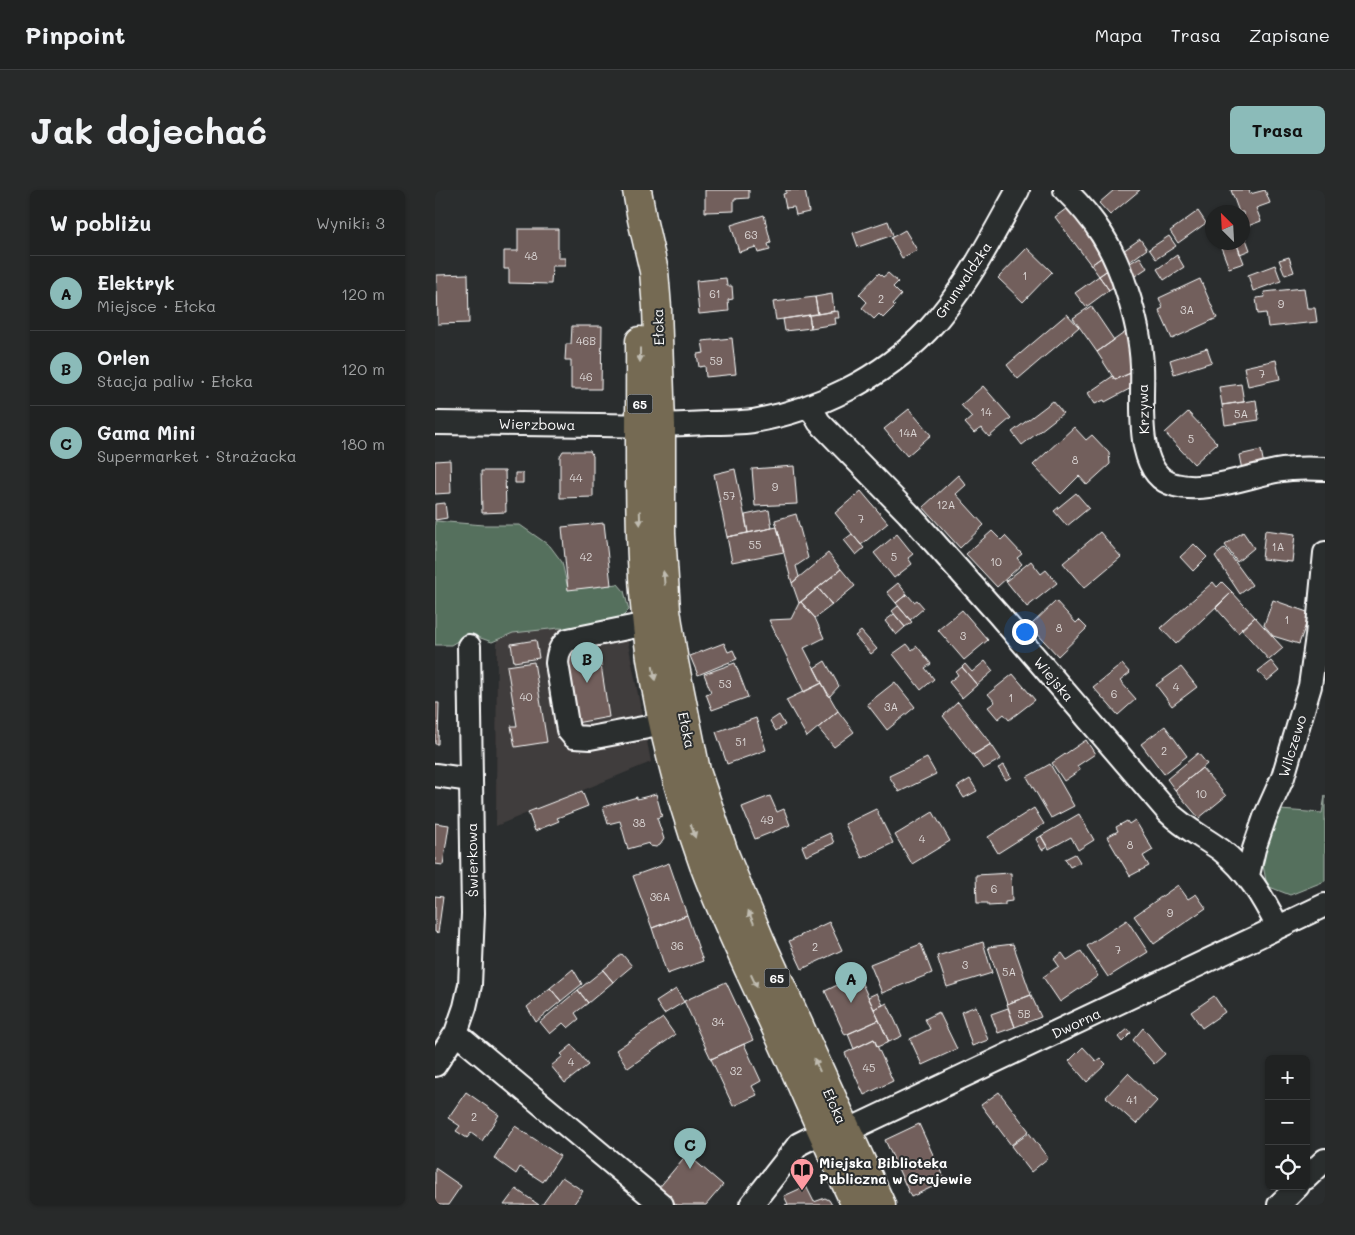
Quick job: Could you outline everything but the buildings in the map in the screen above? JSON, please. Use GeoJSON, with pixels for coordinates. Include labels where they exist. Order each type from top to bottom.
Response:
{"type":"FeatureCollection","features":[{"type":"Feature","properties":{"kind":"main road","name":"Ełcka"},"geometry":{"type":"LineString","coordinates":[[637,190],[654,271],[657,308],[650,426],[661,533],[658,624],[651,659],[676,776],[705,866],[739,948],[832,1134],[881,1205]]}},
{"type":"Feature","properties":{"kind":"main road","name":"Ełcka"},"geometry":{"type":"LineString","coordinates":[[658,624],[673,662],[696,771],[710,814],[725,856],[760,940],[832,1134],[856,1205]]}},
{"type":"Feature","properties":{"kind":"street","name":"Grunwaldzka"},"geometry":{"type":"LineString","coordinates":[[650,426],[751,421],[810,406],[875,374],[927,330],[959,291],[976,265],[1018,190]]}},
{"type":"Feature","properties":{"kind":"street","name":"Krzywa"},"geometry":{"type":"LineString","coordinates":[[1065,190],[1097,225],[1127,289],[1142,365],[1142,420],[1145,444],[1149,459],[1156,472],[1168,483],[1185,487],[1229,482],[1278,471],[1309,468],[1325,469]]}},
{"type":"Feature","properties":{"kind":"street","name":"Wiejska"},"geometry":{"type":"LineString","coordinates":[[810,406],[819,422],[915,520],[1168,812],[1180,824],[1221,850],[1248,875],[1278,927]]}},
{"type":"Feature","properties":{"kind":"street","name":"Wierzbowa"},"geometry":{"type":"LineString","coordinates":[[435,423],[650,426]]}},
{"type":"Feature","properties":{"kind":"street","name":"Wilczewo"},"geometry":{"type":"LineString","coordinates":[[1248,875],[1254,849],[1285,769],[1310,686],[1325,553]]}},
{"type":"Feature","properties":{"kind":"street"},"geometry":{"type":"LineString","coordinates":[[658,624],[568,640],[563,644],[558,653],[557,663],[568,730],[574,737],[590,738],[664,724]]}},
{"type":"Feature","properties":{"kind":"street","name":"Świerkowa"},"geometry":{"type":"LineString","coordinates":[[435,1065],[455,1033],[470,985],[473,913],[469,646]]}},
{"type":"Feature","properties":{"kind":"street"},"geometry":{"type":"LineString","coordinates":[[435,776],[471,780]]}},
{"type":"Feature","properties":{"kind":"street","name":"Dworna"},"geometry":{"type":"LineString","coordinates":[[751,1205],[799,1144],[832,1134],[1325,905]]}},
{"type":"Feature","properties":{"kind":"street"},"geometry":{"type":"LineString","coordinates":[[455,1033],[661,1205]]}},
{"type":"Feature","properties":{"kind":"street"},"geometry":{"type":"LineString","coordinates":[[1310,1174],[1325,1160]]}},
{"type":"Feature","properties":{"kind":"street"},"geometry":{"type":"LineString","coordinates":[[1279,1205],[1294,1190]]}},
{"type":"Feature","properties":{"kind":"shaded area"},"geometry":{"type":"Polygon","coordinates":[[[621,606],[651,762],[496,826],[497,630],[621,606]]]}},
{"type":"Feature","properties":{"kind":"green space"},"geometry":{"type":"Polygon","coordinates":[[[435,521],[484,525],[520,525],[550,546],[562,562],[568,589],[618,584],[624,591],[629,610],[619,620],[585,630],[559,628],[513,633],[492,642],[469,634],[451,645],[435,645],[435,521]]]}},
{"type":"Feature","properties":{"kind":"green space"},"geometry":{"type":"Polygon","coordinates":[[[1325,796],[1325,881],[1290,895],[1267,886],[1261,855],[1280,810],[1322,813],[1325,796]]]}},
{"type":"Feature","properties":{"kind":"place","name":"Orlen"},"geometry":{"type":"Point","coordinates":[587,683]}},
{"type":"Feature","properties":{"kind":"place","name":"Elektryk"},"geometry":{"type":"Point","coordinates":[851,1003]}},
{"type":"Feature","properties":{"kind":"place","name":"Gama Mini"},"geometry":{"type":"Point","coordinates":[690,1169]}},
{"type":"Feature","properties":{"kind":"place","name":"Miejska Biblioteka Publiczna w Grajewie"},"geometry":{"type":"Point","coordinates":[802,1191]}}]}
